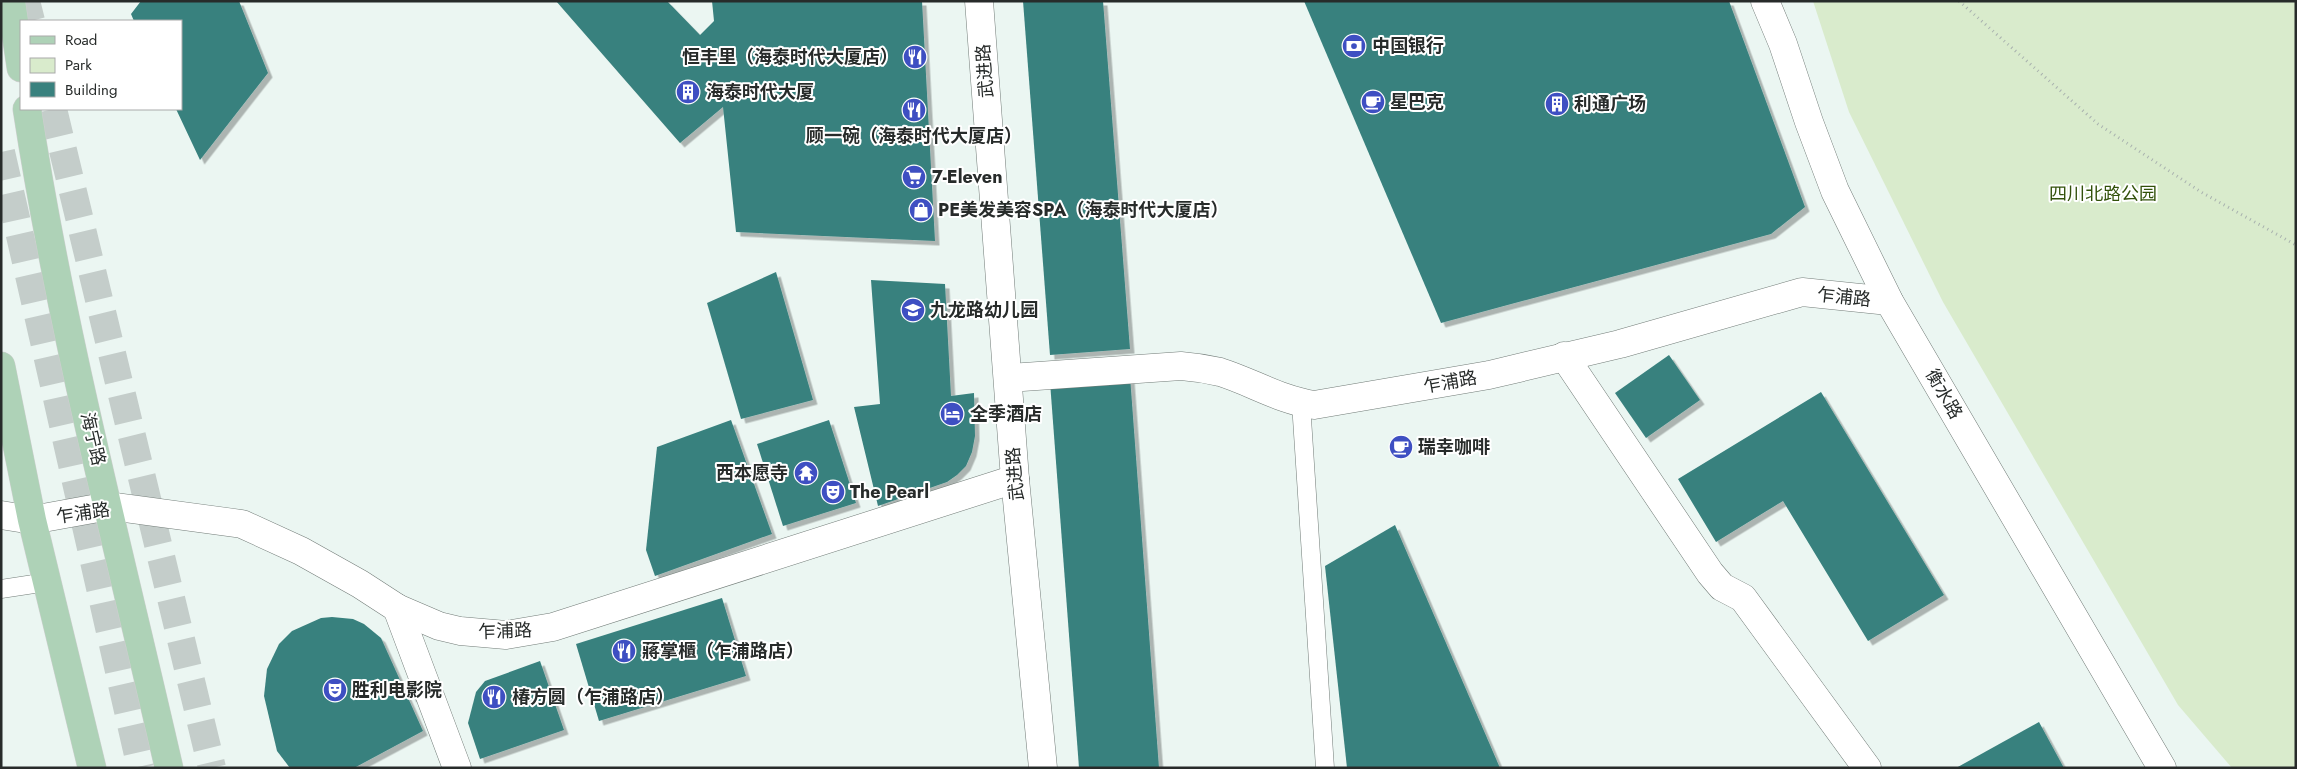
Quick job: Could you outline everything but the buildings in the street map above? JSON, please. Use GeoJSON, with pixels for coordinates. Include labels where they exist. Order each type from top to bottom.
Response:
{"type":"FeatureCollection","features":[{"type":"Feature","properties":{"kind":"main road"},"geometry":{"type":"LineString","coordinates":[[11,1],[20,61]]}},
{"type":"Feature","properties":{"kind":"main road","name":"海宁路"},"geometry":{"type":"LineString","coordinates":[[27,110],[42,205],[76,366],[169,768]]}},
{"type":"Feature","properties":{"kind":"main road"},"geometry":{"type":"LineString","coordinates":[[1,366],[32,520],[92,768]]}},
{"type":"Feature","properties":{"kind":"street","name":"武进路"},"geometry":{"type":"LineString","coordinates":[[979,1],[1015,479],[1043,768]]}},
{"type":"Feature","properties":{"kind":"street","name":"衡水路"},"geometry":{"type":"LineString","coordinates":[[1765,1],[1783,44],[1808,122],[1835,191],[1890,301],[2162,768]]}},
{"type":"Feature","properties":{"kind":"street","name":"乍浦路"},"geometry":{"type":"LineString","coordinates":[[1008,378],[1181,366],[1222,373],[1272,394],[1314,405],[1489,375],[1620,344],[1802,292],[1890,301]]}},
{"type":"Feature","properties":{"kind":"street"},"geometry":{"type":"LineString","coordinates":[[1564,356],[1710,573],[1722,587],[1743,598],[1867,768]]}},
{"type":"Feature","properties":{"kind":"street","name":"乍浦路"},"geometry":{"type":"LineString","coordinates":[[1,515],[32,520],[109,506],[242,524],[301,551],[360,584],[397,608],[425,621],[460,631],[506,635],[528,633],[553,627],[1015,479]]}},
{"type":"Feature","properties":{"kind":"street"},"geometry":{"type":"LineString","coordinates":[[397,608],[458,768]]}},
{"type":"Feature","properties":{"kind":"lane"},"geometry":{"type":"LineString","coordinates":[[1301,403],[1325,768]]}},
{"type":"Feature","properties":{"kind":"lane"},"geometry":{"type":"LineString","coordinates":[[1,589],[47,582]]}},
{"type":"Feature","properties":{"kind":"path"},"geometry":{"type":"LineString","coordinates":[[1959,1],[2098,124],[2201,192],[2296,245]]}},
{"type":"Feature","properties":{"kind":"green space","name":"四川北路公园"},"geometry":{"type":"Polygon","coordinates":[[[1813,1],[2296,1],[2296,768],[2232,768],[2178,705],[1943,302],[1849,112],[1813,1]]]}},
{"type":"Feature","properties":{"kind":"tunnel"},"geometry":{"type":"LineString","coordinates":[[26,1],[31,20]]}},
{"type":"Feature","properties":{"kind":"tunnel"},"geometry":{"type":"LineString","coordinates":[[53,110],[212,768]]}},
{"type":"Feature","properties":{"kind":"tunnel"},"geometry":{"type":"LineString","coordinates":[[1,152],[141,768]]}},
{"type":"Feature","properties":{"kind":"place","name":"中国银行"},"geometry":{"type":"Point","coordinates":[1354,46]}},
{"type":"Feature","properties":{"kind":"place","name":"恒丰里（海泰时代大厦店）"},"geometry":{"type":"Point","coordinates":[915,57]}},
{"type":"Feature","properties":{"kind":"place","name":"海泰时代大厦"},"geometry":{"type":"Point","coordinates":[688,92]}},
{"type":"Feature","properties":{"kind":"place","name":"星巴克"},"geometry":{"type":"Point","coordinates":[1373,102]}},
{"type":"Feature","properties":{"kind":"place","name":"利通广场"},"geometry":{"type":"Point","coordinates":[1557,104]}},
{"type":"Feature","properties":{"kind":"place","name":"顾一碗（海泰时代大厦店）"},"geometry":{"type":"Point","coordinates":[914,110]}},
{"type":"Feature","properties":{"kind":"place","name":"7-Eleven"},"geometry":{"type":"Point","coordinates":[914,177]}},
{"type":"Feature","properties":{"kind":"place","name":"PE美发美容SPA（海泰时代大厦店）"},"geometry":{"type":"Point","coordinates":[921,210]}},
{"type":"Feature","properties":{"kind":"place","name":"九龙路幼儿园"},"geometry":{"type":"Point","coordinates":[913,310]}},
{"type":"Feature","properties":{"kind":"place","name":"全季酒店"},"geometry":{"type":"Point","coordinates":[952,414]}},
{"type":"Feature","properties":{"kind":"place","name":"瑞幸咖啡"},"geometry":{"type":"Point","coordinates":[1401,447]}},
{"type":"Feature","properties":{"kind":"place","name":"西本愿寺"},"geometry":{"type":"Point","coordinates":[806,473]}},
{"type":"Feature","properties":{"kind":"place","name":"The Pearl"},"geometry":{"type":"Point","coordinates":[833,492]}},
{"type":"Feature","properties":{"kind":"place","name":"蔣掌櫃（乍浦路店）"},"geometry":{"type":"Point","coordinates":[624,651]}},
{"type":"Feature","properties":{"kind":"place","name":"胜利电影院"},"geometry":{"type":"Point","coordinates":[335,690]}},
{"type":"Feature","properties":{"kind":"place","name":"椿方圆（乍浦路店）"},"geometry":{"type":"Point","coordinates":[494,697]}}]}
